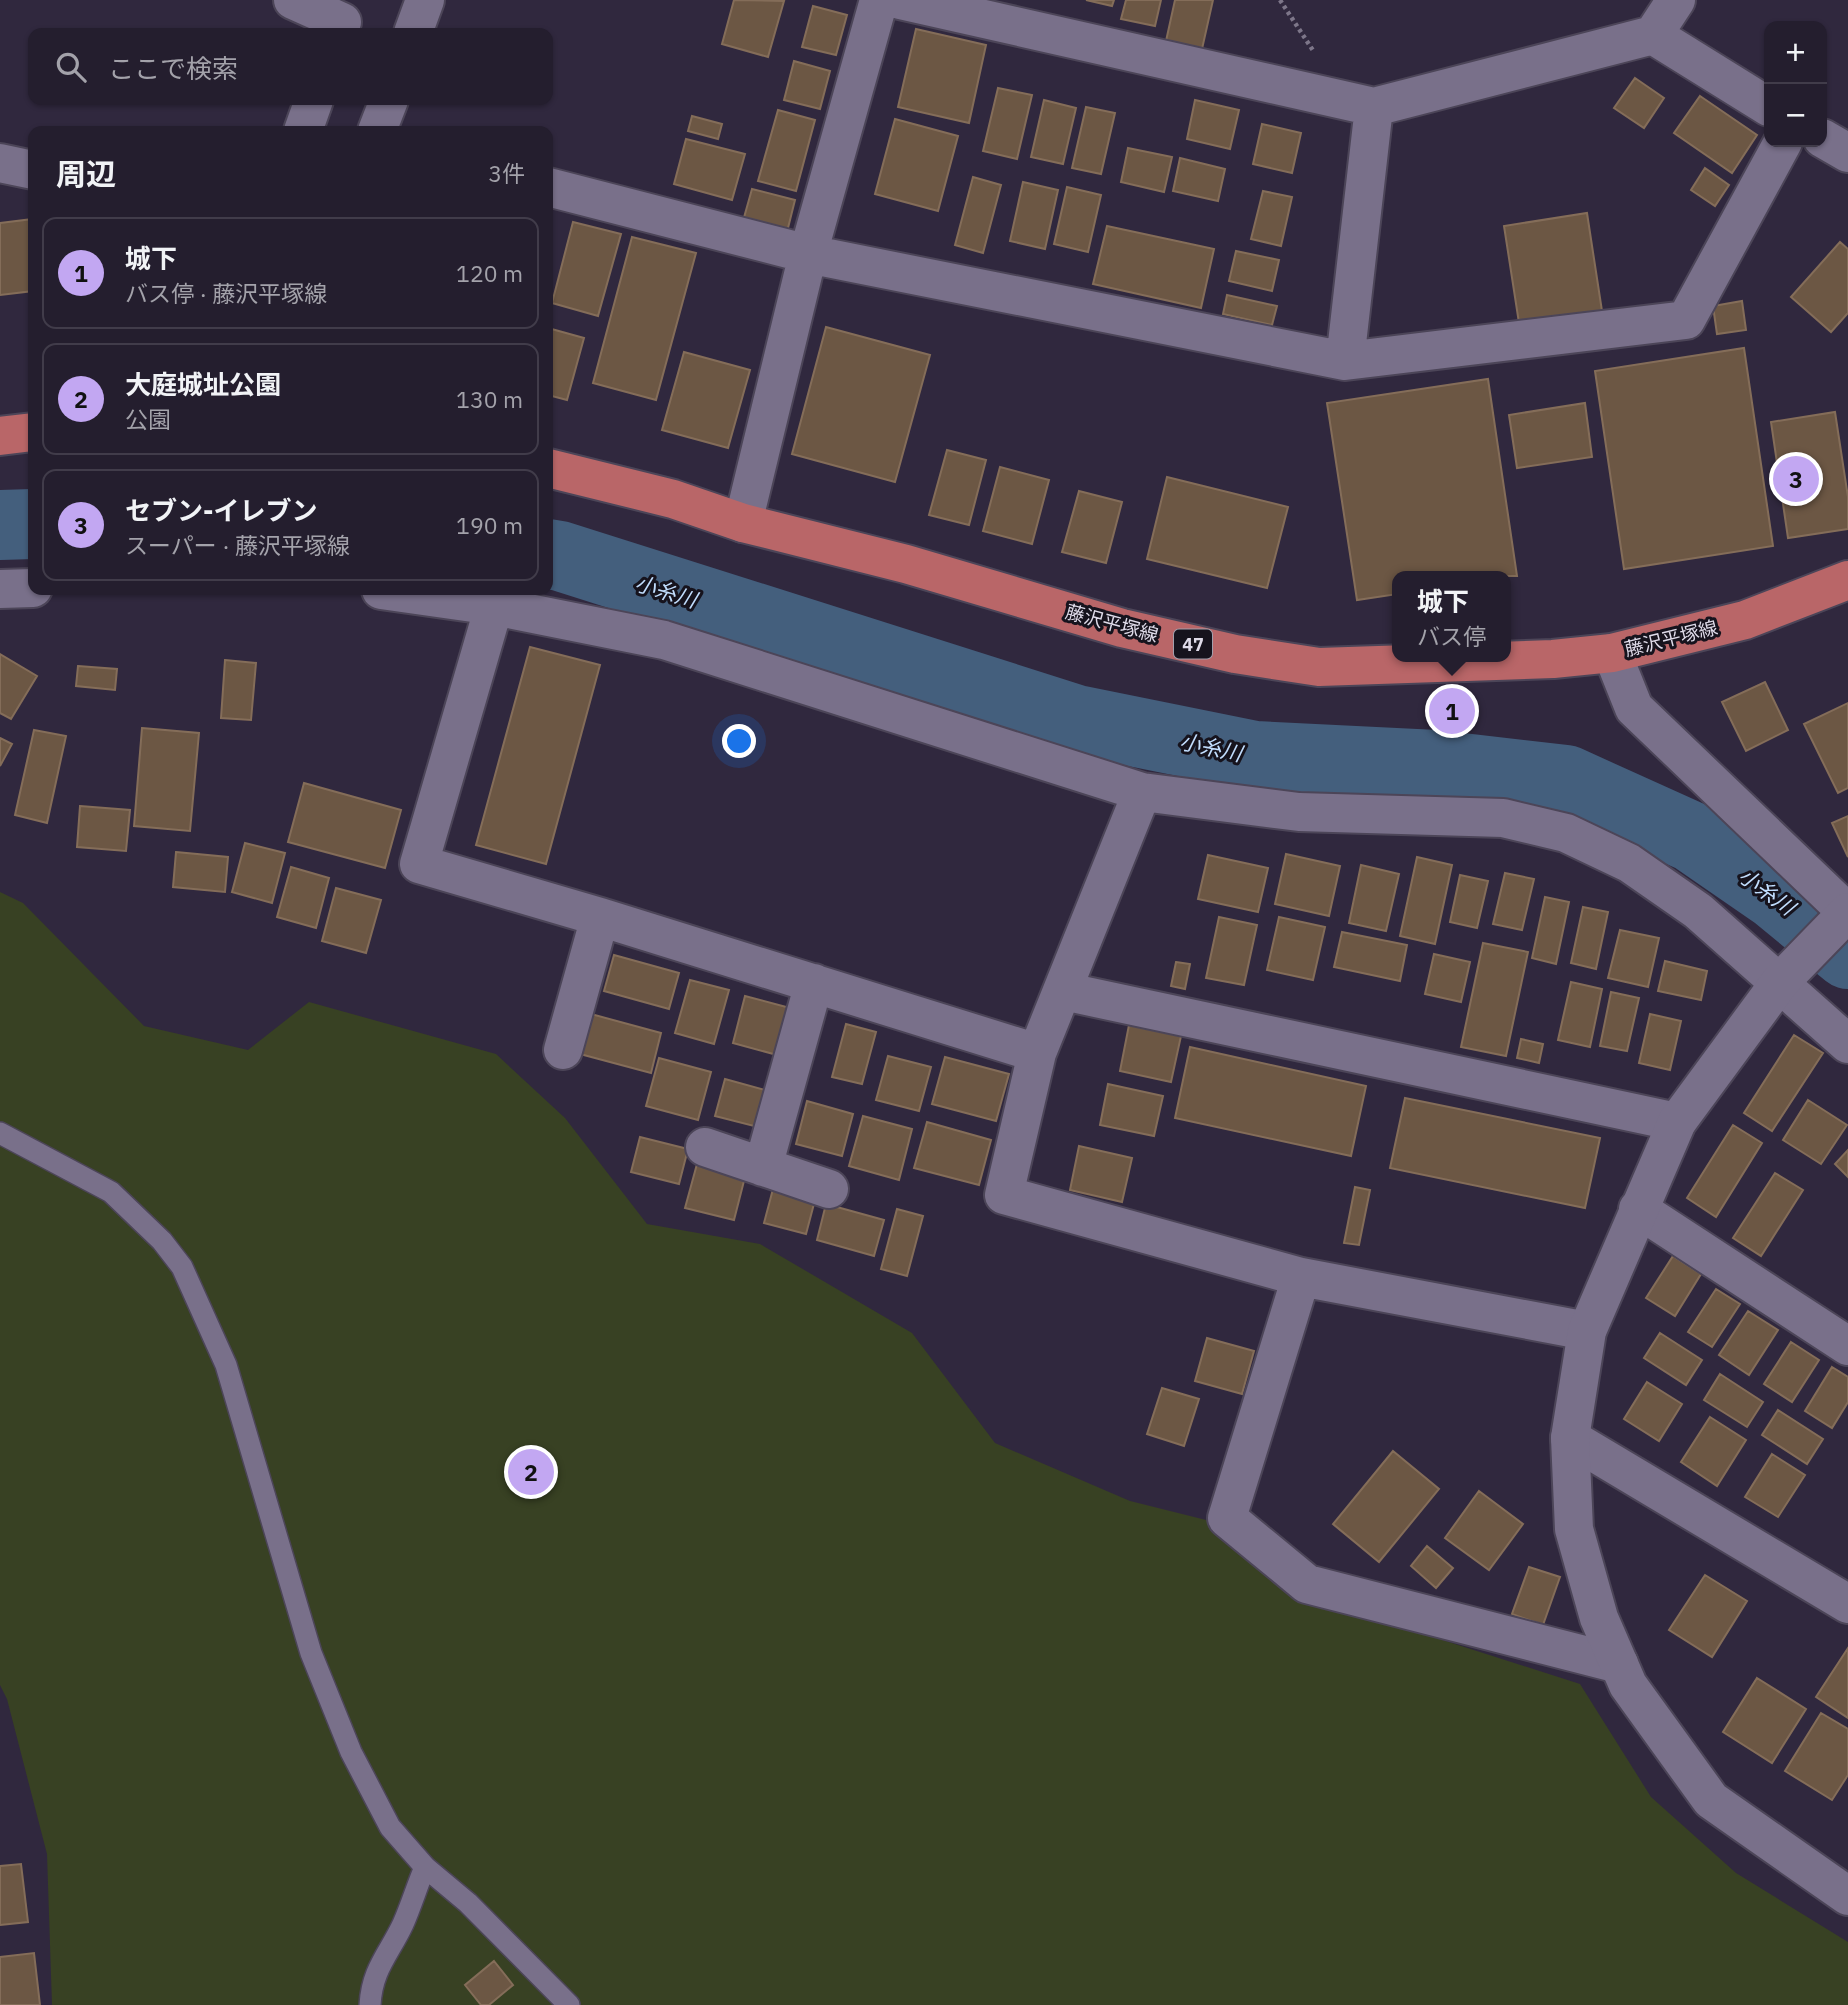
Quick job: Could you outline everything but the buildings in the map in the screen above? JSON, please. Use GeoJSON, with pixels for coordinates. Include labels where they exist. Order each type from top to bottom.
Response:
{"type":"FeatureCollection","features":[{"type":"Feature","properties":{"kind":"main road"},"geometry":{"type":"LineString","coordinates":[[0,436],[28,433]]}},
{"type":"Feature","properties":{"kind":"main road","name":"藤沢平塚線"},"geometry":{"type":"LineString","coordinates":[[553,469],[673,499],[743,523],[906,564],[1122,628],[1235,654],[1319,667],[1465,662]]}},
{"type":"Feature","properties":{"kind":"main road","name":"藤沢平塚線"},"geometry":{"type":"LineString","coordinates":[[1511,660],[1612,653],[1745,620],[1848,580]]}},
{"type":"Feature","properties":{"kind":"street"},"geometry":{"type":"LineString","coordinates":[[293,0],[342,22],[340,28]]}},
{"type":"Feature","properties":{"kind":"street"},"geometry":{"type":"LineString","coordinates":[[415,28],[425,0]]}},
{"type":"Feature","properties":{"kind":"street"},"geometry":{"type":"LineString","coordinates":[[743,523],[808,254],[879,0]]}},
{"type":"Feature","properties":{"kind":"street"},"geometry":{"type":"LineString","coordinates":[[900,0],[1374,107],[1653,35],[1676,0]]}},
{"type":"Feature","properties":{"kind":"street"},"geometry":{"type":"LineString","coordinates":[[1653,35],[1764,104]]}},
{"type":"Feature","properties":{"kind":"street"},"geometry":{"type":"LineString","coordinates":[[305,126],[312,105]]}},
{"type":"Feature","properties":{"kind":"street"},"geometry":{"type":"LineString","coordinates":[[379,126],[387,105]]}},
{"type":"Feature","properties":{"kind":"street"},"geometry":{"type":"LineString","coordinates":[[1345,361],[1374,107]]}},
{"type":"Feature","properties":{"kind":"street"},"geometry":{"type":"LineString","coordinates":[[1827,141],[1848,153]]}},
{"type":"Feature","properties":{"kind":"street"},"geometry":{"type":"LineString","coordinates":[[553,188],[808,254],[1345,361],[1686,320],[1780,147]]}},
{"type":"Feature","properties":{"kind":"street"},"geometry":{"type":"LineString","coordinates":[[0,163],[28,169]]}},
{"type":"Feature","properties":{"kind":"street"},"geometry":{"type":"LineString","coordinates":[[0,589],[28,588]]}},
{"type":"Feature","properties":{"kind":"street"},"geometry":{"type":"LineString","coordinates":[[417,595],[494,606],[664,640],[1142,792],[1299,812],[1503,818],[1566,833],[1629,863],[1790,971],[1848,1044]]}},
{"type":"Feature","properties":{"kind":"street"},"geometry":{"type":"LineString","coordinates":[[494,606],[419,864],[600,917],[1037,1053]]}},
{"type":"Feature","properties":{"kind":"street"},"geometry":{"type":"LineString","coordinates":[[1612,653],[1634,708],[1845,915],[1790,971],[1677,1122],[1587,1331],[1570,1438],[1574,1529],[1599,1618],[1628,1685],[1711,1800],[1848,1896]]}},
{"type":"Feature","properties":{"kind":"street"},"geometry":{"type":"LineString","coordinates":[[1142,792],[1037,1053],[1004,1195],[1301,1276],[1587,1331]]}},
{"type":"Feature","properties":{"kind":"street"},"geometry":{"type":"LineString","coordinates":[[563,1050],[600,917]]}},
{"type":"Feature","properties":{"kind":"street"},"geometry":{"type":"LineString","coordinates":[[763,1167],[814,983]]}},
{"type":"Feature","properties":{"kind":"street"},"geometry":{"type":"LineString","coordinates":[[1063,991],[1677,1122]]}},
{"type":"Feature","properties":{"kind":"street"},"geometry":{"type":"LineString","coordinates":[[705,1147],[829,1189]]}},
{"type":"Feature","properties":{"kind":"street"},"geometry":{"type":"LineString","coordinates":[[1639,1209],[1848,1346]]}},
{"type":"Feature","properties":{"kind":"street"},"geometry":{"type":"LineString","coordinates":[[1301,1276],[1227,1518],[1307,1584],[1619,1664]]}},
{"type":"Feature","properties":{"kind":"street"},"geometry":{"type":"LineString","coordinates":[[1570,1438],[1848,1604]]}},
{"type":"Feature","properties":{"kind":"lane"},"geometry":{"type":"LineString","coordinates":[[0,1133],[111,1192],[162,1241],[182,1267],[226,1365],[311,1653],[351,1752],[390,1827],[425,1867],[468,1903],[569,2005]]}},
{"type":"Feature","properties":{"kind":"lane"},"geometry":{"type":"LineString","coordinates":[[370,2005],[371,1990],[382,1959],[402,1926],[425,1867]]}},
{"type":"Feature","properties":{"kind":"green space"},"geometry":{"type":"Polygon","coordinates":[[[0,892],[23,903],[144,1026],[248,1050],[309,1002],[496,1054],[565,1118],[647,1224],[760,1244],[912,1333],[995,1443],[1130,1501],[1218,1523],[1299,1594],[1580,1684],[1651,1797],[1736,1873],[1848,1942],[1848,2005],[52,2005],[47,1854],[7,1699],[0,1685],[0,892]]]}},
{"type":"Feature","properties":{"kind":"waterway","name":"小糸川"},"geometry":{"type":"LineString","coordinates":[[0,525],[28,524]]}},
{"type":"Feature","properties":{"kind":"waterway","name":"小糸川"},"geometry":{"type":"LineString","coordinates":[[553,555],[1077,720],[1255,756],[1436,765],[1566,780],[1692,837],[1776,895],[1848,954]]}},
{"type":"Feature","properties":{"kind":"place","name":"セブン-イレブン"},"geometry":{"type":"Point","coordinates":[1796,479]}},
{"type":"Feature","properties":{"kind":"place","name":"城下"},"geometry":{"type":"Point","coordinates":[1452,711]}},
{"type":"Feature","properties":{"kind":"place","name":"大庭城址公園"},"geometry":{"type":"Point","coordinates":[531,1472]}}]}
